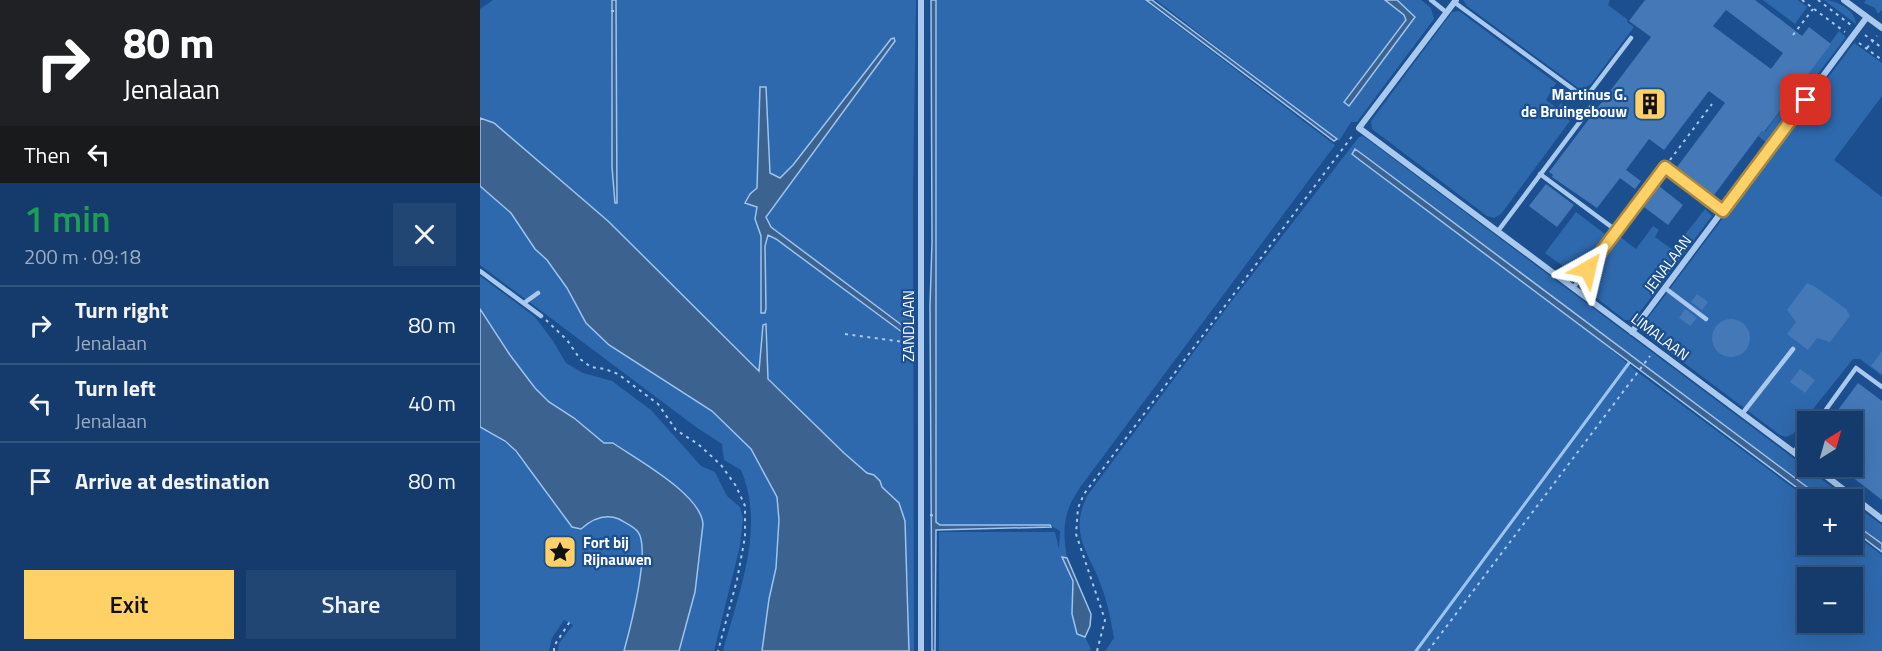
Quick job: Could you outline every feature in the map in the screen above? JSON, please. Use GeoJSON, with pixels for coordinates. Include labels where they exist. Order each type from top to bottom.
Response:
{"type":"FeatureCollection","features":[{"type":"Feature","properties":{"kind":"street","name":"ZANDLAAN"},"geometry":{"type":"LineString","coordinates":[[921,0],[921,651]]}},
{"type":"Feature","properties":{"kind":"street"},"geometry":{"type":"LineString","coordinates":[[1359,128],[1455,1]]}},
{"type":"Feature","properties":{"kind":"street"},"geometry":{"type":"LineString","coordinates":[[1848,1],[1882,28]]}},
{"type":"Feature","properties":{"kind":"street","name":"JENALAAN"},"geometry":{"type":"LineString","coordinates":[[1632,332],[1867,17]]}},
{"type":"Feature","properties":{"kind":"street","name":"LIMALAAN"},"geometry":{"type":"LineString","coordinates":[[1359,128],[1797,454]]}},
{"type":"Feature","properties":{"kind":"street"},"geometry":{"type":"LineString","coordinates":[[1827,477],[1882,519]]}},
{"type":"Feature","properties":{"kind":"lane"},"geometry":{"type":"LineString","coordinates":[[1431,0],[1446,12]]}},
{"type":"Feature","properties":{"kind":"lane"},"geometry":{"type":"LineString","coordinates":[[1455,1],[1581,95],[1590,92],[1631,38]]}},
{"type":"Feature","properties":{"kind":"lane"},"geometry":{"type":"LineString","coordinates":[[1498,231],[1591,107]]}},
{"type":"Feature","properties":{"kind":"lane"},"geometry":{"type":"LineString","coordinates":[[1573,288],[1665,167],[1723,211]]}},
{"type":"Feature","properties":{"kind":"lane"},"geometry":{"type":"LineString","coordinates":[[1540,174],[1617,231]]}},
{"type":"Feature","properties":{"kind":"lane"},"geometry":{"type":"LineString","coordinates":[[480,271],[541,316]]}},
{"type":"Feature","properties":{"kind":"lane"},"geometry":{"type":"LineString","coordinates":[[1665,288],[1706,319]]}},
{"type":"Feature","properties":{"kind":"lane"},"geometry":{"type":"LineString","coordinates":[[524,303],[538,293]]}},
{"type":"Feature","properties":{"kind":"lane"},"geometry":{"type":"LineString","coordinates":[[1743,414],[1793,349]]}},
{"type":"Feature","properties":{"kind":"lane"},"geometry":{"type":"LineString","coordinates":[[1825,411],[1856,368],[1882,387]]}},
{"type":"Feature","properties":{"kind":"lane"},"geometry":{"type":"LineString","coordinates":[[1794,452],[1797,448]]}},
{"type":"Feature","properties":{"kind":"path"},"geometry":{"type":"LineString","coordinates":[[1802,0],[1882,60]]}},
{"type":"Feature","properties":{"kind":"path"},"geometry":{"type":"LineString","coordinates":[[1793,35],[1814,9]]}},
{"type":"Feature","properties":{"kind":"path"},"geometry":{"type":"LineString","coordinates":[[611,11],[616,11]]}},
{"type":"Feature","properties":{"kind":"path"},"geometry":{"type":"LineString","coordinates":[[1838,27],[1844,19]]}},
{"type":"Feature","properties":{"kind":"path"},"geometry":{"type":"LineString","coordinates":[[1867,49],[1877,35]]}},
{"type":"Feature","properties":{"kind":"path"},"geometry":{"type":"LineString","coordinates":[[1665,167],[1712,104]]}},
{"type":"Feature","properties":{"kind":"path"},"geometry":{"type":"LineString","coordinates":[[1097,651],[1105,620],[1076,534],[1078,508],[1084,494],[1359,128]]}},
{"type":"Feature","properties":{"kind":"path"},"geometry":{"type":"LineString","coordinates":[[541,316],[562,335],[580,359],[591,367],[618,374],[658,404],[676,430],[714,458],[736,486],[745,506],[746,537],[718,651]]}},
{"type":"Feature","properties":{"kind":"path"},"geometry":{"type":"LineString","coordinates":[[845,333],[921,344]]}},
{"type":"Feature","properties":{"kind":"path"},"geometry":{"type":"LineString","coordinates":[[1428,651],[1655,349]]}},
{"type":"Feature","properties":{"kind":"path"},"geometry":{"type":"LineString","coordinates":[[929,515],[937,516]]}},
{"type":"Feature","properties":{"kind":"path"},"geometry":{"type":"LineString","coordinates":[[554,651],[554,646],[571,620]]}},
{"type":"Feature","properties":{"kind":"shaded area"},"geometry":{"type":"Polygon","coordinates":[[[493,0],[612,0],[612,167],[615,203],[617,203],[616,0],[916,0],[913,191],[914,651],[909,651],[908,577],[844,453],[608,221],[494,123],[480,118],[480,9],[493,0]]]}},
{"type":"Feature","properties":{"kind":"shaded area"},"geometry":{"type":"Polygon","coordinates":[[[612,0],[616,0],[617,203],[615,203],[612,167],[612,0]]]}},
{"type":"Feature","properties":{"kind":"shaded area"},"geometry":{"type":"Polygon","coordinates":[[[931,0],[936,0],[936,522],[940,525],[1050,525],[1051,527],[936,530],[935,651],[932,651],[931,0]]]}},
{"type":"Feature","properties":{"kind":"shaded area"},"geometry":{"type":"Polygon","coordinates":[[[936,0],[1144,0],[1335,145],[1087,478],[1069,507],[1064,534],[1067,558],[1063,558],[1073,581],[1072,614],[1077,634],[1085,637],[1091,649],[1089,651],[939,651],[939,532],[1055,532],[1059,549],[1060,531],[1050,525],[940,525],[936,522],[936,0]]]}},
{"type":"Feature","properties":{"kind":"shaded area"},"geometry":{"type":"Polygon","coordinates":[[[1146,0],[1152,0],[1337,139],[1334,141],[1146,0]]]}},
{"type":"Feature","properties":{"kind":"shaded area"},"geometry":{"type":"Polygon","coordinates":[[[1156,0],[1421,0],[1431,8],[1434,19],[1357,122],[1351,122],[1339,141],[1156,0]]]}},
{"type":"Feature","properties":{"kind":"shaded area"},"geometry":{"type":"Polygon","coordinates":[[[1385,0],[1397,0],[1415,17],[1349,106],[1344,102],[1406,20],[1404,15],[1385,0]]]}},
{"type":"Feature","properties":{"kind":"shaded area"},"geometry":{"type":"Polygon","coordinates":[[[1463,0],[1610,0],[1608,5],[1634,27],[1591,84],[1581,90],[1467,6],[1463,0]]]}},
{"type":"Feature","properties":{"kind":"shaded area"},"geometry":{"type":"Polygon","coordinates":[[[1763,0],[1798,0],[1807,7],[1795,24],[1763,0]]]}},
{"type":"Feature","properties":{"kind":"shaded area"},"geometry":{"type":"Polygon","coordinates":[[[1824,0],[1834,2],[1849,10],[1856,24],[1824,0]]]}},
{"type":"Feature","properties":{"kind":"shaded area"},"geometry":{"type":"Polygon","coordinates":[[[1866,0],[1882,0],[1882,10],[1878,14],[1875,8],[1864,3],[1866,0]]]}},
{"type":"Feature","properties":{"kind":"shaded area"},"geometry":{"type":"Polygon","coordinates":[[[1459,11],[1556,83],[1546,100],[1557,108],[1561,103],[1569,109],[1563,116],[1570,121],[1501,214],[1494,218],[1487,216],[1372,129],[1371,121],[1452,12],[1459,11]]]}},
{"type":"Feature","properties":{"kind":"shaded area"},"geometry":{"type":"Polygon","coordinates":[[[1839,31],[1846,37],[1766,142],[1758,136],[1762,131],[1765,132],[1839,31]]]}},
{"type":"Feature","properties":{"kind":"shaded area"},"geometry":{"type":"Polygon","coordinates":[[[894,38],[895,41],[766,217],[771,227],[907,329],[906,335],[768,235],[765,246],[766,308],[765,313],[761,313],[761,236],[755,219],[757,207],[745,203],[757,188],[760,87],[766,87],[770,173],[780,178],[793,165],[894,38]]]}},
{"type":"Feature","properties":{"kind":"shaded area"},"geometry":{"type":"Polygon","coordinates":[[[1854,43],[1882,63],[1882,96],[1834,160],[1882,197],[1882,376],[1860,359],[1853,359],[1811,411],[1797,411],[1797,429],[1786,437],[1780,435],[1647,335],[1642,326],[1854,43]]]}},
{"type":"Feature","properties":{"kind":"shaded area"},"geometry":{"type":"Polygon","coordinates":[[[480,118],[494,123],[608,221],[759,371],[763,325],[766,324],[768,379],[844,453],[867,473],[874,475],[882,487],[899,503],[905,521],[909,651],[762,651],[776,568],[779,520],[777,497],[751,449],[712,411],[609,345],[586,323],[567,288],[547,260],[535,249],[511,213],[480,186],[480,118]]]}},
{"type":"Feature","properties":{"kind":"shaded area"},"geometry":{"type":"Polygon","coordinates":[[[1363,136],[1797,461],[1797,477],[1819,477],[1835,489],[1810,489],[1624,350],[1604,344],[1639,373],[1797,491],[1797,555],[1863,555],[1863,541],[1882,555],[1882,651],[1105,651],[1114,638],[1106,600],[1080,533],[1082,510],[1087,496],[1231,302],[1359,137],[1363,136]]]}},
{"type":"Feature","properties":{"kind":"shaded area"},"geometry":{"type":"Polygon","coordinates":[[[1355,149],[1810,489],[1799,489],[1352,154],[1355,149]]]}},
{"type":"Feature","properties":{"kind":"shaded area"},"geometry":{"type":"Polygon","coordinates":[[[480,186],[511,213],[567,288],[586,323],[609,345],[712,411],[751,449],[777,497],[779,520],[776,568],[762,651],[723,651],[742,584],[750,538],[751,515],[748,492],[741,470],[724,460],[722,444],[480,265],[480,186]]]}},
{"type":"Feature","properties":{"kind":"shaded area"},"geometry":{"type":"Polygon","coordinates":[[[1705,209],[1712,216],[1634,320],[1625,320],[1585,289],[1583,285],[1619,236],[1636,249],[1653,226],[1659,230],[1655,237],[1673,250],[1705,209]]]}},
{"type":"Feature","properties":{"kind":"shaded area"},"geometry":{"type":"Polygon","coordinates":[[[1576,212],[1605,234],[1574,274],[1545,253],[1576,212]]]}},
{"type":"Feature","properties":{"kind":"shaded area"},"geometry":{"type":"Polygon","coordinates":[[[480,276],[535,317],[566,363],[583,373],[612,381],[651,410],[701,466],[715,472],[727,496],[740,507],[743,518],[740,546],[714,651],[679,651],[695,592],[702,518],[685,495],[674,485],[613,443],[604,443],[574,418],[549,402],[535,388],[480,309],[480,276]]]}},
{"type":"Feature","properties":{"kind":"shaded area"},"geometry":{"type":"Polygon","coordinates":[[[480,309],[510,355],[535,388],[549,402],[574,418],[604,443],[613,443],[666,478],[680,489],[700,513],[703,524],[695,592],[679,651],[624,651],[641,571],[641,541],[637,530],[614,517],[594,520],[581,529],[572,527],[516,451],[505,441],[480,427],[480,309]]]}},
{"type":"Feature","properties":{"kind":"shaded area"},"geometry":{"type":"Polygon","coordinates":[[[480,427],[513,449],[581,529],[594,520],[614,517],[632,526],[638,532],[641,541],[641,571],[624,651],[558,651],[559,643],[573,625],[564,620],[552,638],[549,651],[480,651],[480,427]]]}},
{"type":"Feature","properties":{"kind":"shaded area"},"geometry":{"type":"Polygon","coordinates":[[[1863,511],[1882,525],[1882,544],[1863,530],[1863,511]]]}},
{"type":"Feature","properties":{"kind":"shaded area"},"geometry":{"type":"Polygon","coordinates":[[[1863,530],[1882,544],[1882,552],[1863,538],[1863,530]]]}},
{"type":"Feature","properties":{"kind":"shaded area"},"geometry":{"type":"Polygon","coordinates":[[[1062,557],[1067,558],[1091,614],[1090,626],[1085,637],[1077,634],[1072,614],[1073,581],[1062,557]]]}},
{"type":"Feature","properties":{"kind":"building","name":"Martinus G. de Bruingebouw"},"geometry":{"type":"Polygon","coordinates":[[[1645,0],[1755,0],[1802,36],[1809,27],[1831,44],[1714,195],[1677,167],[1725,103],[1709,91],[1664,150],[1649,139],[1626,170],[1641,181],[1635,189],[1620,178],[1597,208],[1552,177],[1553,175],[1549,172],[1651,37],[1629,21],[1645,0]],[[1726,10],[1713,26],[1771,69],[1783,53],[1726,10]]]}},
{"type":"Feature","properties":{"kind":"building"},"geometry":{"type":"Polygon","coordinates":[[[1546,184],[1574,205],[1557,227],[1529,206],[1546,184]]]}},
{"type":"Feature","properties":{"kind":"building"},"geometry":{"type":"Polygon","coordinates":[[[1659,186],[1683,205],[1668,225],[1644,207],[1659,186]]]}},
{"type":"Feature","properties":{"kind":"building"},"geometry":{"type":"Polygon","coordinates":[[[1807,283],[1846,309],[1850,316],[1830,342],[1817,338],[1808,350],[1787,334],[1796,322],[1787,310],[1807,283]]]}},
{"type":"Feature","properties":{"kind":"building"},"geometry":{"type":"Polygon","coordinates":[[[1697,294],[1708,302],[1702,310],[1691,302],[1697,294]]]}},
{"type":"Feature","properties":{"kind":"building"},"geometry":{"type":"Polygon","coordinates":[[[1685,309],[1697,318],[1690,326],[1679,318],[1685,309]]]}},
{"type":"Feature","properties":{"kind":"building"},"geometry":{"type":"Polygon","coordinates":[[[1731,319],[1745,324],[1750,338],[1745,352],[1731,357],[1717,352],[1712,338],[1717,324],[1731,319]]]}},
{"type":"Feature","properties":{"kind":"building"},"geometry":{"type":"Polygon","coordinates":[[[1882,351],[1882,374],[1871,366],[1882,351]]]}},
{"type":"Feature","properties":{"kind":"building"},"geometry":{"type":"Polygon","coordinates":[[[1800,369],[1815,380],[1805,393],[1790,382],[1800,369]]]}},
{"type":"Feature","properties":{"kind":"building"},"geometry":{"type":"Polygon","coordinates":[[[1858,383],[1882,401],[1882,500],[1852,477],[1863,477],[1863,411],[1837,411],[1858,383]]]}},
{"type":"Feature","properties":{"kind":"waterway"},"geometry":{"type":"LineString","coordinates":[[1416,651],[1629,363]]}},
{"type":"Feature","properties":{"kind":"place","name":"Martinus G. de Bruingebouw"},"geometry":{"type":"Point","coordinates":[1650,104]}},
{"type":"Feature","properties":{"kind":"place","name":"Fort bij Rijnauwen"},"geometry":{"type":"Point","coordinates":[560,552]}},
{"type":"Feature","properties":{"kind":"route"},"geometry":{"type":"LineString","coordinates":[[1588,269],[1665,167],[1723,211],[1806,100]]}}]}
